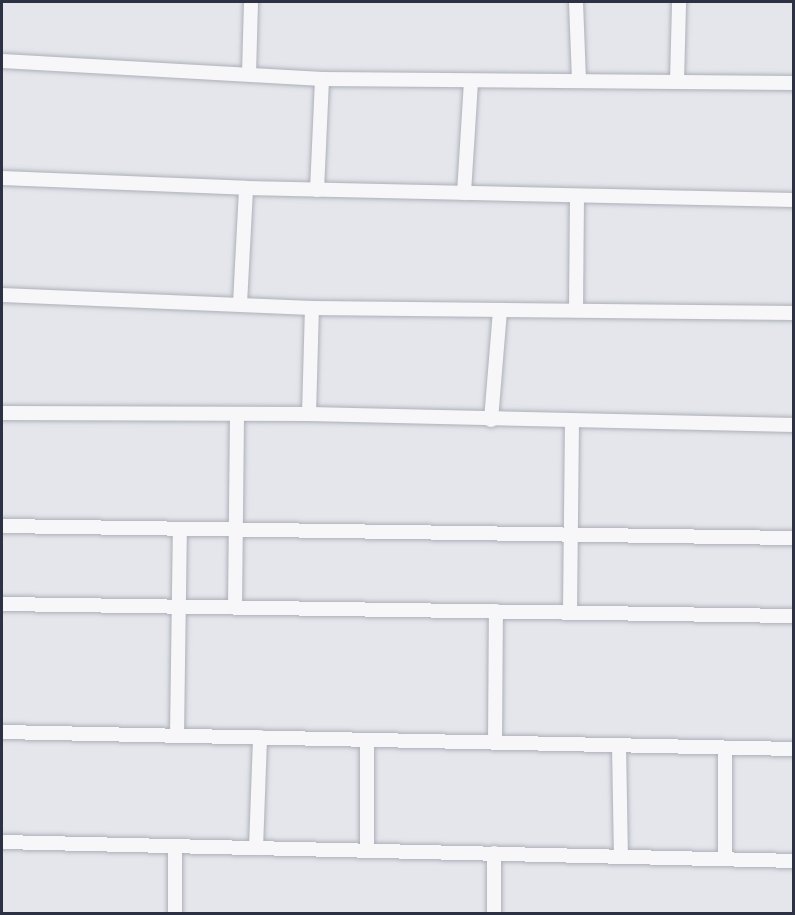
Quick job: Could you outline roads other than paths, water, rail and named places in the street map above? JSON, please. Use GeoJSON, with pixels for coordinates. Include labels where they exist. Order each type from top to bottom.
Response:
{"type":"FeatureCollection","features":[{"type":"Feature","properties":{"kind":"street"},"geometry":{"type":"LineString","coordinates":[[249,74],[251,2]]}},
{"type":"Feature","properties":{"kind":"street"},"geometry":{"type":"LineString","coordinates":[[576,2],[579,81]]}},
{"type":"Feature","properties":{"kind":"street"},"geometry":{"type":"LineString","coordinates":[[677,81],[679,2]]}},
{"type":"Feature","properties":{"kind":"street"},"geometry":{"type":"LineString","coordinates":[[2,61],[322,79],[794,83]]}},
{"type":"Feature","properties":{"kind":"street"},"geometry":{"type":"LineString","coordinates":[[317,190],[322,79]]}},
{"type":"Feature","properties":{"kind":"street"},"geometry":{"type":"LineString","coordinates":[[464,193],[471,81]]}},
{"type":"Feature","properties":{"kind":"street"},"geometry":{"type":"LineString","coordinates":[[2,178],[317,190],[794,200]]}},
{"type":"Feature","properties":{"kind":"street"},"geometry":{"type":"LineString","coordinates":[[240,304],[246,188]]}},
{"type":"Feature","properties":{"kind":"street"},"geometry":{"type":"LineString","coordinates":[[576,310],[577,197]]}},
{"type":"Feature","properties":{"kind":"street"},"geometry":{"type":"LineString","coordinates":[[2,296],[312,308],[794,314]]}},
{"type":"Feature","properties":{"kind":"street"},"geometry":{"type":"LineString","coordinates":[[309,414],[312,308]]}},
{"type":"Feature","properties":{"kind":"street"},"geometry":{"type":"LineString","coordinates":[[491,420],[500,310]]}},
{"type":"Feature","properties":{"kind":"street"},"geometry":{"type":"LineString","coordinates":[[2,413],[309,414],[491,420],[794,425]]}},
{"type":"Feature","properties":{"kind":"street"},"geometry":{"type":"LineString","coordinates":[[235,607],[237,415]]}},
{"type":"Feature","properties":{"kind":"street"},"geometry":{"type":"LineString","coordinates":[[570,612],[572,421]]}},
{"type":"Feature","properties":{"kind":"street"},"geometry":{"type":"LineString","coordinates":[[2,526],[794,538]]}},
{"type":"Feature","properties":{"kind":"street"},"geometry":{"type":"LineString","coordinates":[[177,735],[177,607],[180,529]]}},
{"type":"Feature","properties":{"kind":"street"},"geometry":{"type":"LineString","coordinates":[[2,604],[794,616]]}},
{"type":"Feature","properties":{"kind":"street"},"geometry":{"type":"LineString","coordinates":[[495,743],[496,611]]}},
{"type":"Feature","properties":{"kind":"street"},"geometry":{"type":"LineString","coordinates":[[2,732],[794,749]]}},
{"type":"Feature","properties":{"kind":"street"},"geometry":{"type":"LineString","coordinates":[[256,848],[260,737]]}},
{"type":"Feature","properties":{"kind":"street"},"geometry":{"type":"LineString","coordinates":[[367,740],[367,850]]}},
{"type":"Feature","properties":{"kind":"street"},"geometry":{"type":"LineString","coordinates":[[619,745],[621,856]]}},
{"type":"Feature","properties":{"kind":"street"},"geometry":{"type":"LineString","coordinates":[[724,859],[725,748]]}},
{"type":"Feature","properties":{"kind":"street"},"geometry":{"type":"LineString","coordinates":[[2,842],[794,861]]}},
{"type":"Feature","properties":{"kind":"street"},"geometry":{"type":"LineString","coordinates":[[175,846],[175,914]]}},
{"type":"Feature","properties":{"kind":"street"},"geometry":{"type":"LineString","coordinates":[[494,854],[494,914]]}}]}
